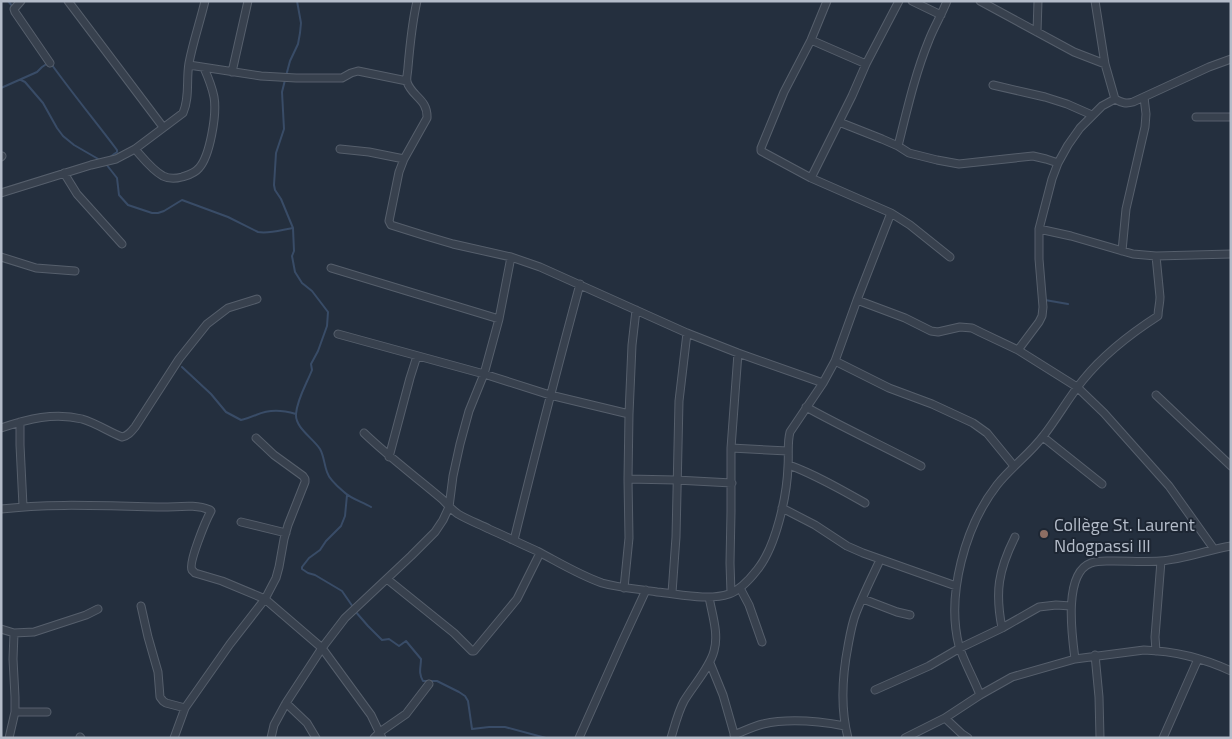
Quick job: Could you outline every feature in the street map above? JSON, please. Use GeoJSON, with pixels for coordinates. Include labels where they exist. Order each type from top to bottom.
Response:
{"type":"FeatureCollection","features":[{"type":"Feature","properties":{"kind":"street"},"geometry":{"type":"LineString","coordinates":[[21,1],[14,9],[15,12],[50,64]]}},
{"type":"Feature","properties":{"kind":"street"},"geometry":{"type":"LineString","coordinates":[[68,1],[163,127]]}},
{"type":"Feature","properties":{"kind":"street"},"geometry":{"type":"LineString","coordinates":[[1,193],[91,164],[116,159],[135,149],[182,113],[186,106],[188,92],[188,65],[205,1]]}},
{"type":"Feature","properties":{"kind":"street"},"geometry":{"type":"LineString","coordinates":[[232,72],[248,1]]}},
{"type":"Feature","properties":{"kind":"street"},"geometry":{"type":"LineString","coordinates":[[407,81],[417,1]]}},
{"type":"Feature","properties":{"kind":"street"},"geometry":{"type":"LineString","coordinates":[[827,1],[811,40],[784,92],[761,151],[811,178],[891,213],[950,257]]}},
{"type":"Feature","properties":{"kind":"street"},"geometry":{"type":"LineString","coordinates":[[811,178],[866,64],[899,1]]}},
{"type":"Feature","properties":{"kind":"street"},"geometry":{"type":"LineString","coordinates":[[912,1],[941,15]]}},
{"type":"Feature","properties":{"kind":"street"},"geometry":{"type":"LineString","coordinates":[[898,146],[918,69],[947,1]]}},
{"type":"Feature","properties":{"kind":"street"},"geometry":{"type":"LineString","coordinates":[[980,1],[1074,52],[1105,64]]}},
{"type":"Feature","properties":{"kind":"street"},"geometry":{"type":"LineString","coordinates":[[1037,32],[1038,1]]}},
{"type":"Feature","properties":{"kind":"street"},"geometry":{"type":"LineString","coordinates":[[1095,1],[1105,64],[1115,99]]}},
{"type":"Feature","properties":{"kind":"street"},"geometry":{"type":"LineString","coordinates":[[811,40],[866,64]]}},
{"type":"Feature","properties":{"kind":"street"},"geometry":{"type":"LineString","coordinates":[[1115,99],[1128,103],[1231,59]]}},
{"type":"Feature","properties":{"kind":"street"},"geometry":{"type":"LineString","coordinates":[[188,65],[261,76],[333,79],[342,78],[358,71],[407,81],[426,106],[427,118],[398,172],[391,224],[426,236],[511,257],[540,267],[738,353],[823,383]]}},
{"type":"Feature","properties":{"kind":"street"},"geometry":{"type":"LineString","coordinates":[[135,149],[161,175],[169,178],[194,173],[200,167],[210,143],[215,108],[214,98],[204,68]]}},
{"type":"Feature","properties":{"kind":"street"},"geometry":{"type":"LineString","coordinates":[[993,85],[1045,97],[1092,115]]}},
{"type":"Feature","properties":{"kind":"street"},"geometry":{"type":"LineString","coordinates":[[1122,251],[1126,209],[1145,127],[1144,97]]}},
{"type":"Feature","properties":{"kind":"street"},"geometry":{"type":"LineString","coordinates":[[1018,350],[1042,316],[1039,229],[1052,179],[1058,164],[1080,128],[1102,106],[1115,99]]}},
{"type":"Feature","properties":{"kind":"street"},"geometry":{"type":"LineString","coordinates":[[1196,117],[1231,117]]}},
{"type":"Feature","properties":{"kind":"street"},"geometry":{"type":"LineString","coordinates":[[839,122],[898,146],[917,156],[959,164],[1033,156],[1058,164]]}},
{"type":"Feature","properties":{"kind":"street"},"geometry":{"type":"LineString","coordinates":[[340,149],[369,152],[404,160]]}},
{"type":"Feature","properties":{"kind":"street"},"geometry":{"type":"LineString","coordinates":[[64,173],[71,187],[122,244]]}},
{"type":"Feature","properties":{"kind":"street"},"geometry":{"type":"LineString","coordinates":[[364,433],[449,507],[465,518],[514,540],[585,576],[602,583],[624,588],[709,597],[731,593],[740,588],[766,557],[782,508],[790,432],[823,383],[835,361],[891,213]]}},
{"type":"Feature","properties":{"kind":"street"},"geometry":{"type":"LineString","coordinates":[[1039,229],[1133,254],[1156,256],[1231,254]]}},
{"type":"Feature","properties":{"kind":"street"},"geometry":{"type":"LineString","coordinates":[[980,694],[960,648],[954,612],[956,586],[966,545],[980,509],[997,484],[1043,437],[1077,388],[1094,368],[1115,347],[1158,316],[1160,297],[1156,256]]}},
{"type":"Feature","properties":{"kind":"street"},"geometry":{"type":"LineString","coordinates":[[1,257],[36,268],[74,271]]}},
{"type":"Feature","properties":{"kind":"street"},"geometry":{"type":"LineString","coordinates":[[271,738],[274,725],[286,703],[322,648],[345,618],[388,579],[435,532],[443,520],[449,507],[453,476],[469,411],[484,374],[500,319],[511,257]]}},
{"type":"Feature","properties":{"kind":"street"},"geometry":{"type":"LineString","coordinates":[[330,268],[500,319]]}},
{"type":"Feature","properties":{"kind":"street"},"geometry":{"type":"LineString","coordinates":[[514,540],[580,284]]}},
{"type":"Feature","properties":{"kind":"street"},"geometry":{"type":"LineString","coordinates":[[1,428],[39,417],[64,416],[83,420],[122,437],[130,434],[179,359],[208,324],[228,308],[256,299]]}},
{"type":"Feature","properties":{"kind":"street"},"geometry":{"type":"LineString","coordinates":[[857,300],[898,315],[931,331],[938,332],[960,327],[972,328],[1018,350],[1077,388],[1104,413],[1169,486],[1214,549]]}},
{"type":"Feature","properties":{"kind":"street"},"geometry":{"type":"LineString","coordinates":[[624,588],[629,538],[629,414],[632,345],[636,310]]}},
{"type":"Feature","properties":{"kind":"street"},"geometry":{"type":"LineString","coordinates":[[672,593],[676,537],[679,401],[687,332]]}},
{"type":"Feature","properties":{"kind":"street"},"geometry":{"type":"LineString","coordinates":[[338,334],[484,374],[550,395],[629,414]]}},
{"type":"Feature","properties":{"kind":"street"},"geometry":{"type":"LineString","coordinates":[[731,593],[731,448],[738,353]]}},
{"type":"Feature","properties":{"kind":"street"},"geometry":{"type":"LineString","coordinates":[[389,456],[417,356]]}},
{"type":"Feature","properties":{"kind":"street"},"geometry":{"type":"LineString","coordinates":[[835,361],[889,388],[932,404],[974,423],[987,433],[1014,466]]}},
{"type":"Feature","properties":{"kind":"street"},"geometry":{"type":"LineString","coordinates":[[1156,395],[1231,466]]}},
{"type":"Feature","properties":{"kind":"street"},"geometry":{"type":"LineString","coordinates":[[806,407],[921,466]]}},
{"type":"Feature","properties":{"kind":"street"},"geometry":{"type":"LineString","coordinates":[[20,422],[23,506]]}},
{"type":"Feature","properties":{"kind":"street"},"geometry":{"type":"LineString","coordinates":[[1043,437],[1102,484]]}},
{"type":"Feature","properties":{"kind":"street"},"geometry":{"type":"LineString","coordinates":[[174,738],[185,708],[264,599],[276,578],[286,533],[305,482],[303,476],[274,455],[256,438]]}},
{"type":"Feature","properties":{"kind":"street"},"geometry":{"type":"LineString","coordinates":[[731,448],[788,451]]}},
{"type":"Feature","properties":{"kind":"street"},"geometry":{"type":"LineString","coordinates":[[788,465],[833,485],[865,503]]}},
{"type":"Feature","properties":{"kind":"street"},"geometry":{"type":"LineString","coordinates":[[628,479],[732,483]]}},
{"type":"Feature","properties":{"kind":"street"},"geometry":{"type":"LineString","coordinates":[[1,509],[23,506],[196,506],[209,509],[211,511],[199,537],[192,570],[264,599],[322,648],[371,715],[381,735]]}},
{"type":"Feature","properties":{"kind":"street"},"geometry":{"type":"LineString","coordinates":[[782,508],[815,525],[847,546],[880,560],[956,586]]}},
{"type":"Feature","properties":{"kind":"street"},"geometry":{"type":"LineString","coordinates":[[241,522],[286,533]]}},
{"type":"Feature","properties":{"kind":"street"},"geometry":{"type":"LineString","coordinates":[[1002,628],[999,615],[998,591],[1001,569],[1014,537]]}},
{"type":"Feature","properties":{"kind":"street"},"geometry":{"type":"LineString","coordinates":[[1075,659],[1072,633],[1073,590],[1077,577],[1083,568],[1091,563],[1104,561],[1161,561],[1231,546]]}},
{"type":"Feature","properties":{"kind":"street"},"geometry":{"type":"LineString","coordinates":[[388,579],[474,651],[517,599],[540,553]]}},
{"type":"Feature","properties":{"kind":"street"},"geometry":{"type":"LineString","coordinates":[[848,738],[843,714],[842,690],[849,639],[856,614],[880,560]]}},
{"type":"Feature","properties":{"kind":"street"},"geometry":{"type":"LineString","coordinates":[[1156,651],[1155,637],[1161,561]]}},
{"type":"Feature","properties":{"kind":"street"},"geometry":{"type":"LineString","coordinates":[[740,588],[749,604],[762,642]]}},
{"type":"Feature","properties":{"kind":"street"},"geometry":{"type":"LineString","coordinates":[[579,738],[646,590]]}},
{"type":"Feature","properties":{"kind":"street"},"geometry":{"type":"LineString","coordinates":[[671,738],[683,703],[710,663],[714,652],[716,641],[709,597]]}},
{"type":"Feature","properties":{"kind":"street"},"geometry":{"type":"LineString","coordinates":[[862,599],[910,615]]}},
{"type":"Feature","properties":{"kind":"street"},"geometry":{"type":"LineString","coordinates":[[141,606],[158,672],[160,697],[166,703],[185,708]]}},
{"type":"Feature","properties":{"kind":"street"},"geometry":{"type":"LineString","coordinates":[[875,690],[928,666],[1040,607],[1072,606]]}},
{"type":"Feature","properties":{"kind":"street"},"geometry":{"type":"LineString","coordinates":[[1,629],[14,633],[34,632],[86,615],[98,609]]}},
{"type":"Feature","properties":{"kind":"street"},"geometry":{"type":"LineString","coordinates":[[9,738],[15,697],[14,633]]}},
{"type":"Feature","properties":{"kind":"street"},"geometry":{"type":"LineString","coordinates":[[905,738],[945,718],[980,694],[1012,677],[1075,659],[1144,650],[1175,653],[1231,671]]}},
{"type":"Feature","properties":{"kind":"street"},"geometry":{"type":"LineString","coordinates":[[1095,655],[1100,738]]}},
{"type":"Feature","properties":{"kind":"street"},"geometry":{"type":"LineString","coordinates":[[1163,738],[1198,659]]}},
{"type":"Feature","properties":{"kind":"street"},"geometry":{"type":"LineString","coordinates":[[710,663],[723,694],[734,736],[762,724],[782,722],[811,721],[845,726]]}},
{"type":"Feature","properties":{"kind":"street"},"geometry":{"type":"LineString","coordinates":[[374,738],[381,735],[406,714],[429,684]]}},
{"type":"Feature","properties":{"kind":"street"},"geometry":{"type":"LineString","coordinates":[[286,703],[307,724],[316,738]]}},
{"type":"Feature","properties":{"kind":"street"},"geometry":{"type":"LineString","coordinates":[[14,712],[47,712]]}},
{"type":"Feature","properties":{"kind":"street"},"geometry":{"type":"LineString","coordinates":[[945,718],[968,738]]}},
{"type":"Feature","properties":{"kind":"waterway"},"geometry":{"type":"LineString","coordinates":[[8,1],[13,7]]}},
{"type":"Feature","properties":{"kind":"waterway"},"geometry":{"type":"LineString","coordinates":[[286,76],[290,61],[298,44],[300,33],[301,23],[297,1]]}},
{"type":"Feature","properties":{"kind":"waterway"},"geometry":{"type":"LineString","coordinates":[[1,88],[37,72],[48,63]]}},
{"type":"Feature","properties":{"kind":"waterway"},"geometry":{"type":"LineString","coordinates":[[52,65],[117,150],[110,157]]}},
{"type":"Feature","properties":{"kind":"waterway"},"geometry":{"type":"LineString","coordinates":[[21,80],[25,82],[43,103],[63,136],[74,145],[100,160]]}},
{"type":"Feature","properties":{"kind":"waterway"},"geometry":{"type":"LineString","coordinates":[[285,80],[282,92],[284,129],[276,153],[274,185],[293,228],[294,251],[292,256],[295,272],[302,283],[312,291],[328,312],[327,326],[311,364],[312,370],[298,403],[296,419],[301,428],[320,449],[328,475],[332,480],[354,499],[371,507]]}},
{"type":"Feature","properties":{"kind":"waterway"},"geometry":{"type":"LineString","coordinates":[[106,164],[117,178],[119,195],[128,205],[152,213],[158,213],[182,200],[228,217],[258,232],[293,228]]}},
{"type":"Feature","properties":{"kind":"waterway"},"geometry":{"type":"LineString","coordinates":[[1045,300],[1068,304]]}},
{"type":"Feature","properties":{"kind":"waterway"},"geometry":{"type":"LineString","coordinates":[[182,367],[211,394],[226,412],[241,420],[271,411],[296,414]]}},
{"type":"Feature","properties":{"kind":"waterway"},"geometry":{"type":"LineString","coordinates":[[347,495],[345,516],[341,526],[320,550],[309,558],[302,569],[342,591],[353,607]]}},
{"type":"Feature","properties":{"kind":"waterway"},"geometry":{"type":"LineString","coordinates":[[355,611],[382,640],[389,639],[399,646],[406,641],[421,659],[420,673],[423,681],[437,681],[465,696],[468,701],[472,729],[505,727],[546,738]]}},
{"type":"Feature","properties":{"kind":"place","name":"Collège St. Laurent Ndogpassi III"},"geometry":{"type":"Point","coordinates":[1044,534]}}]}
